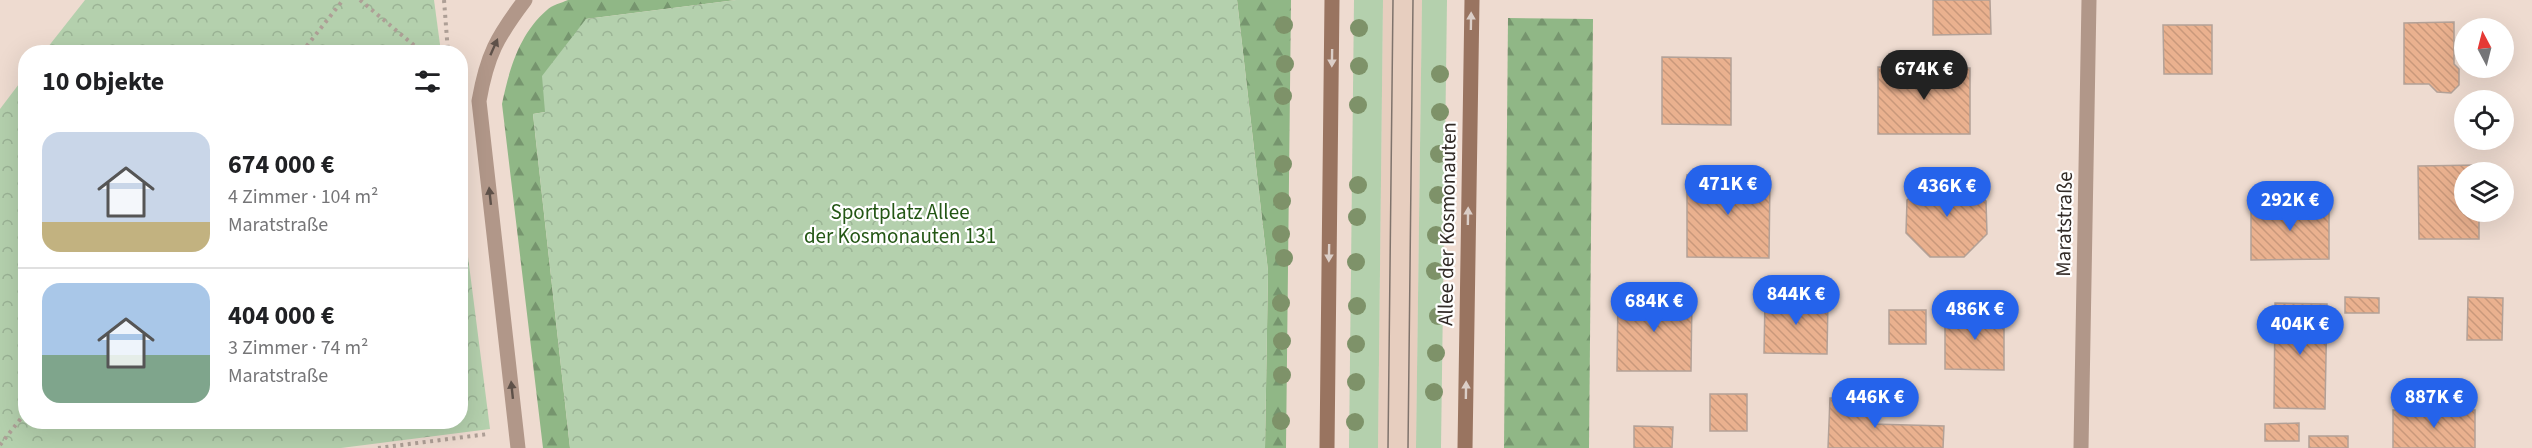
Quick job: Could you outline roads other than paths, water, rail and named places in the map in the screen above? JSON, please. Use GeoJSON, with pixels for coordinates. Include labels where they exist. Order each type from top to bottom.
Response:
{"type":"FeatureCollection","features":[{"type":"Feature","properties":{"kind":"main road"},"geometry":{"type":"LineString","coordinates":[[1327,448],[1332,0]]}},
{"type":"Feature","properties":{"kind":"main road","name":"Allee der Kosmonauten"},"geometry":{"type":"LineString","coordinates":[[1465,448],[1472,0]]}},
{"type":"Feature","properties":{"kind":"street"},"geometry":{"type":"LineString","coordinates":[[518,448],[479,101],[485,68],[502,30],[525,0]]}},
{"type":"Feature","properties":{"kind":"street","name":"Maratstraße"},"geometry":{"type":"LineString","coordinates":[[2081,448],[2089,0]]}},
{"type":"Feature","properties":{"kind":"tram line"},"geometry":{"type":"LineString","coordinates":[[1388,448],[1393,0]]}},
{"type":"Feature","properties":{"kind":"tram line"},"geometry":{"type":"LineString","coordinates":[[1408,448],[1413,0]]}},
{"type":"Feature","properties":{"kind":"park label","name":"Sportplatz Allee der Kosmonauten 131"},"geometry":{"type":"Point","coordinates":[900,224]}}]}
